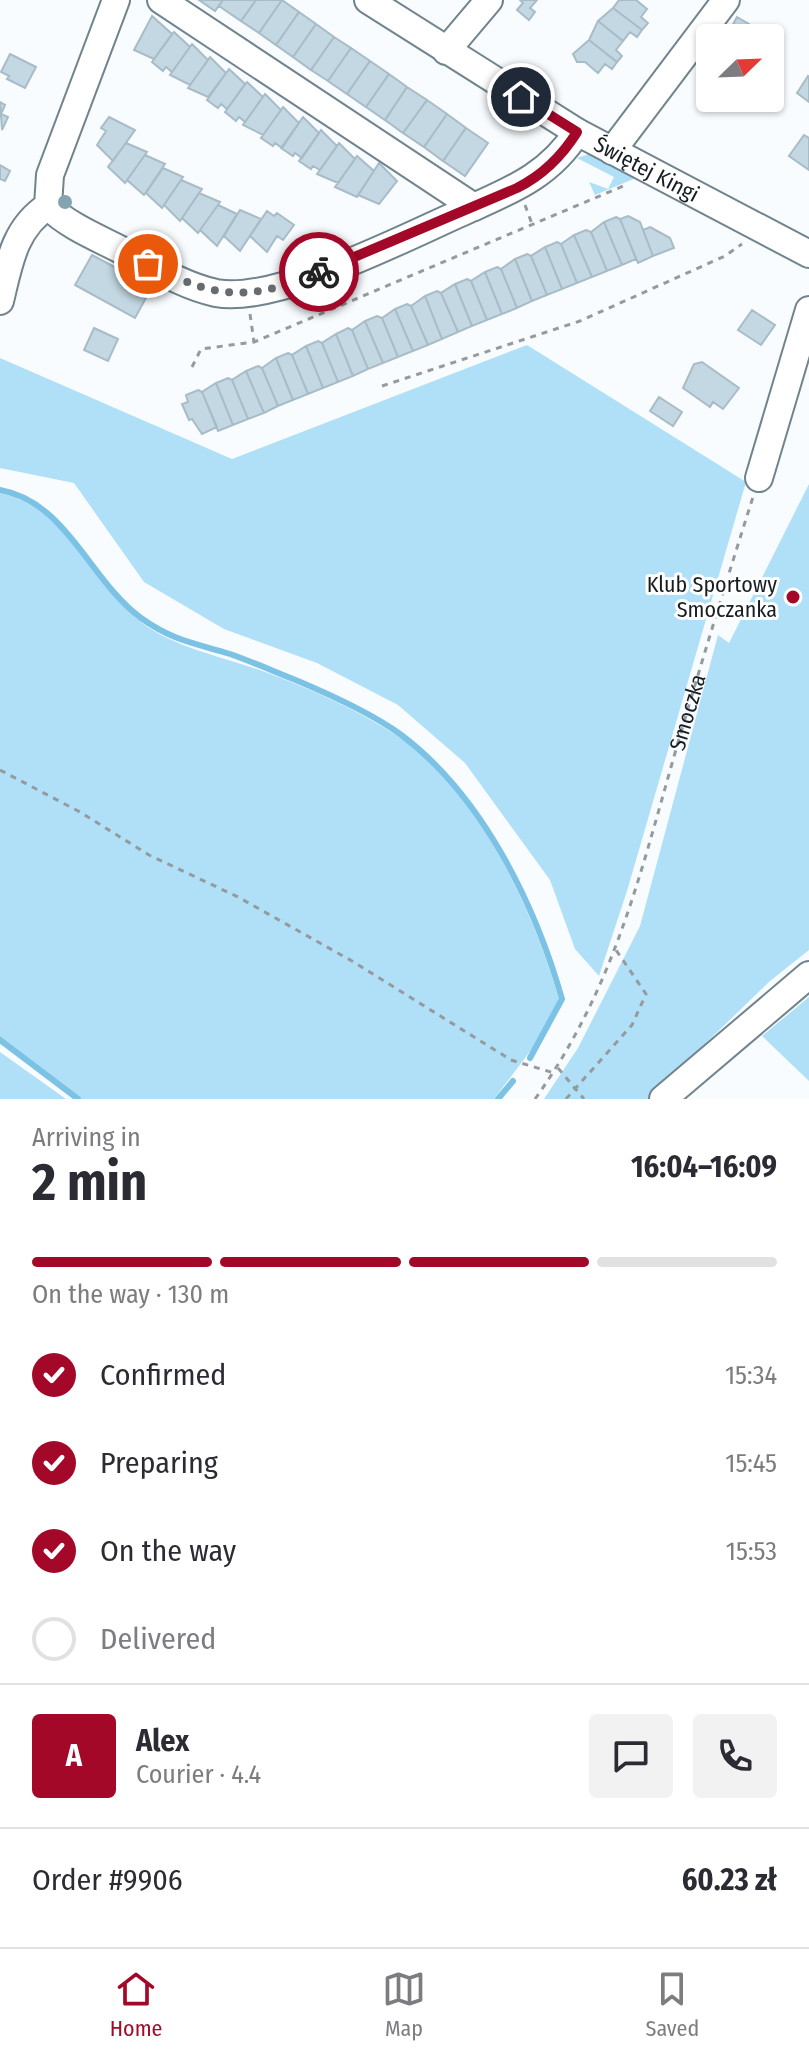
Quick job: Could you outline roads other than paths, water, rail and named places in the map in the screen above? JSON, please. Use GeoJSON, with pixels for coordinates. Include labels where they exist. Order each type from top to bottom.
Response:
{"type":"FeatureCollection","features":[{"type":"Feature","properties":{"kind":"street"},"geometry":{"type":"LineString","coordinates":[[0,301],[19,235],[26,224],[48,206],[50,175],[116,0]]}},
{"type":"Feature","properties":{"kind":"street"},"geometry":{"type":"LineString","coordinates":[[161,0],[474,207]]}},
{"type":"Feature","properties":{"kind":"street","name":"Świętej Kingi"},"geometry":{"type":"LineString","coordinates":[[368,0],[577,132],[765,228],[809,254]]}},
{"type":"Feature","properties":{"kind":"street"},"geometry":{"type":"LineString","coordinates":[[446,51],[489,0]]}},
{"type":"Feature","properties":{"kind":"street"},"geometry":{"type":"LineString","coordinates":[[612,151],[726,0]]}},
{"type":"Feature","properties":{"kind":"street"},"geometry":{"type":"LineString","coordinates":[[48,206],[65,220],[176,278],[219,293],[248,295],[283,288],[474,207],[543,172],[559,157],[577,132]]}},
{"type":"Feature","properties":{"kind":"street"},"geometry":{"type":"LineString","coordinates":[[759,478],[809,310]]}},
{"type":"Feature","properties":{"kind":"street"},"geometry":{"type":"LineString","coordinates":[[663,1099],[809,975]]}},
{"type":"Feature","properties":{"kind":"waterway"},"geometry":{"type":"LineString","coordinates":[[0,490],[23,497],[43,510],[61,526],[123,602],[153,626],[184,640],[247,660],[337,698],[389,726],[429,759],[456,788],[502,854],[537,926],[551,963],[562,999],[530,1058]]}},
{"type":"Feature","properties":{"kind":"waterway"},"geometry":{"type":"LineString","coordinates":[[0,1040],[78,1099]]}},
{"type":"Feature","properties":{"kind":"waterway"},"geometry":{"type":"LineString","coordinates":[[498,1099],[513,1081]]}},
{"type":"Feature","properties":{"kind":"place","name":"Klub Sportowy Smoczanka"},"geometry":{"type":"Point","coordinates":[793,597]}}]}
